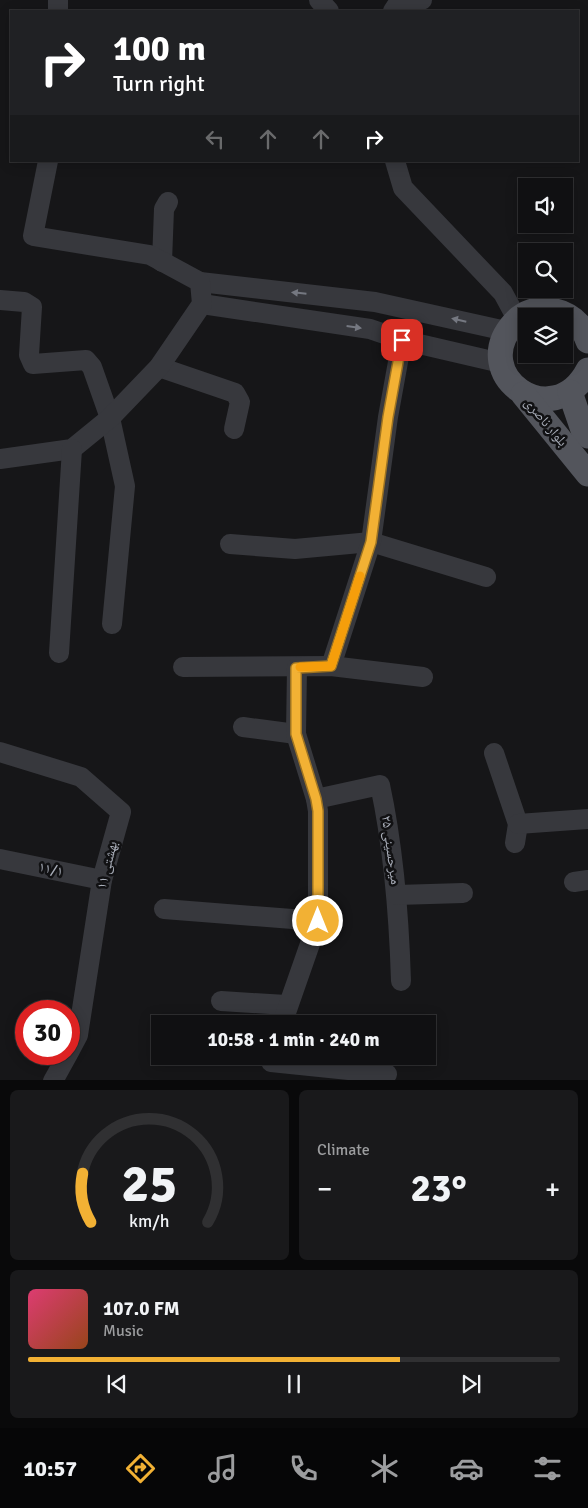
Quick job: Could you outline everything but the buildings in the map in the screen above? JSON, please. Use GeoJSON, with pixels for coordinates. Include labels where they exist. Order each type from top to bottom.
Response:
{"type":"FeatureCollection","features":[{"type":"Feature","properties":{"kind":"main road"},"geometry":{"type":"LineString","coordinates":[[500,363],[500,346],[512,325],[531,311],[546,309],[562,312],[575,320],[587,333]]}},
{"type":"Feature","properties":{"kind":"main road","name":"بلوار ناصری"},"geometry":{"type":"LineString","coordinates":[[500,363],[508,381],[523,394],[588,474]]}},
{"type":"Feature","properties":{"kind":"main road"},"geometry":{"type":"LineString","coordinates":[[523,394],[537,399],[552,399],[570,392],[581,383],[588,370]]}},
{"type":"Feature","properties":{"kind":"main road","name":"بلوار ناصری"},"geometry":{"type":"LineString","coordinates":[[570,392],[583,430],[588,436]]}},
{"type":"Feature","properties":{"kind":"street"},"geometry":{"type":"LineString","coordinates":[[320,0],[328,10]]}},
{"type":"Feature","properties":{"kind":"street"},"geometry":{"type":"LineString","coordinates":[[394,10],[397,5],[422,0]]}},
{"type":"Feature","properties":{"kind":"street"},"geometry":{"type":"LineString","coordinates":[[48,162],[33,236],[150,255],[200,282],[376,302],[512,325],[503,293],[403,188],[395,162]]}},
{"type":"Feature","properties":{"kind":"street"},"geometry":{"type":"LineString","coordinates":[[162,262],[164,209],[168,202]]}},
{"type":"Feature","properties":{"kind":"street"},"geometry":{"type":"LineString","coordinates":[[0,459],[72,448],[110,418],[158,367],[202,304],[200,282]]}},
{"type":"Feature","properties":{"kind":"street"},"geometry":{"type":"LineString","coordinates":[[0,300],[24,302],[32,307],[29,355],[33,364],[86,360],[92,366],[110,418],[125,486],[112,624]]}},
{"type":"Feature","properties":{"kind":"street"},"geometry":{"type":"LineString","coordinates":[[202,304],[370,329],[402,340],[500,363]]}},
{"type":"Feature","properties":{"kind":"street"},"geometry":{"type":"LineString","coordinates":[[331,666],[371,542],[388,417],[402,340]]}},
{"type":"Feature","properties":{"kind":"street"},"geometry":{"type":"LineString","coordinates":[[158,367],[235,393],[240,402],[234,429]]}},
{"type":"Feature","properties":{"kind":"street"},"geometry":{"type":"LineString","coordinates":[[59,653],[72,448]]}},
{"type":"Feature","properties":{"kind":"street"},"geometry":{"type":"LineString","coordinates":[[230,544],[295,549],[371,542],[486,577]]}},
{"type":"Feature","properties":{"kind":"street"},"geometry":{"type":"LineString","coordinates":[[183,667],[296,668],[331,666],[423,677]]}},
{"type":"Feature","properties":{"kind":"street"},"geometry":{"type":"LineString","coordinates":[[221,1001],[284,1014],[318,921],[316,799],[296,734],[296,668]]}},
{"type":"Feature","properties":{"kind":"street"},"geometry":{"type":"LineString","coordinates":[[243,727],[296,734]]}},
{"type":"Feature","properties":{"kind":"street","name":"بهشتی ۱۱"},"geometry":{"type":"LineString","coordinates":[[0,752],[81,777],[121,812],[102,880],[80,1022]]}},
{"type":"Feature","properties":{"kind":"street"},"geometry":{"type":"LineString","coordinates":[[494,753],[516,834],[588,819]]}},
{"type":"Feature","properties":{"kind":"street","name":"میرحسینی ۲۵"},"geometry":{"type":"LineString","coordinates":[[316,799],[380,785],[387,819],[397,895],[401,981]]}},
{"type":"Feature","properties":{"kind":"street","name":"۱۱/۱"},"geometry":{"type":"LineString","coordinates":[[0,859],[102,880]]}},
{"type":"Feature","properties":{"kind":"street"},"geometry":{"type":"LineString","coordinates":[[397,895],[463,893]]}},
{"type":"Feature","properties":{"kind":"street"},"geometry":{"type":"LineString","coordinates":[[164,909],[318,921]]}},
{"type":"Feature","properties":{"kind":"street","name":"بهشتی ۱۱"},"geometry":{"type":"LineString","coordinates":[[53,1080],[61,1065]]}},
{"type":"Feature","properties":{"kind":"street"},"geometry":{"type":"LineString","coordinates":[[270,1066],[387,1074]]}},
{"type":"Feature","properties":{"kind":"slow traffic"},"geometry":{"type":"LineString","coordinates":[[300,667],[331,666],[360,576]]}},
{"type":"Feature","properties":{"kind":"route"},"geometry":{"type":"LineString","coordinates":[[318,921],[318,811],[296,734],[296,668],[331,666],[371,542],[388,417],[402,340]]}}]}
